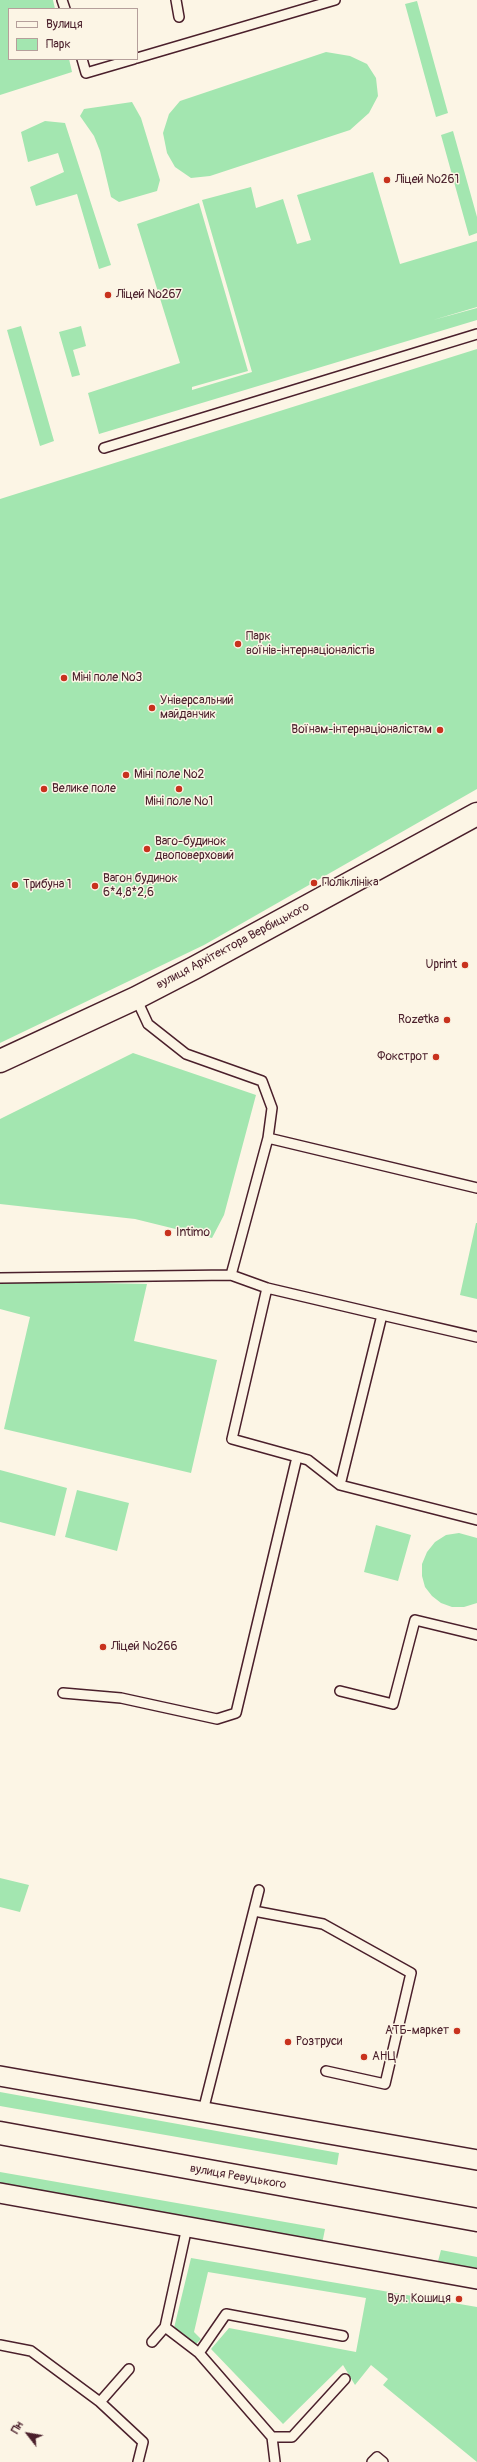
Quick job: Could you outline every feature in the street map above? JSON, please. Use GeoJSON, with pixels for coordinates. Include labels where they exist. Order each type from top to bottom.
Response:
{"type":"FeatureCollection","features":[{"type":"Feature","properties":{"kind":"street","name":"вулиця Архітектора Вербицького"},"geometry":{"type":"LineString","coordinates":[[0,1061],[136,998],[472,821]]}},
{"type":"Feature","properties":{"kind":"street"},"geometry":{"type":"LineString","coordinates":[[0,2076],[477,2160]]}},
{"type":"Feature","properties":{"kind":"street","name":"вулиця Ревуцького"},"geometry":{"type":"LineString","coordinates":[[0,2133],[477,2220]]}},
{"type":"Feature","properties":{"kind":"street"},"geometry":{"type":"LineString","coordinates":[[0,2193],[477,2279]]}},
{"type":"Feature","properties":{"kind":"lane"},"geometry":{"type":"LineString","coordinates":[[176,0],[179,17]]}},
{"type":"Feature","properties":{"kind":"lane"},"geometry":{"type":"LineString","coordinates":[[138,58],[335,0]]}},
{"type":"Feature","properties":{"kind":"lane"},"geometry":{"type":"LineString","coordinates":[[82,60],[86,73],[132,60]]}},
{"type":"Feature","properties":{"kind":"lane"},"geometry":{"type":"LineString","coordinates":[[104,448],[477,334]]}},
{"type":"Feature","properties":{"kind":"lane"},"geometry":{"type":"LineString","coordinates":[[136,998],[148,1024],[186,1054],[262,1081],[272,1108],[268,1138],[232,1275]]}},
{"type":"Feature","properties":{"kind":"lane"},"geometry":{"type":"LineString","coordinates":[[268,1138],[477,1188]]}},
{"type":"Feature","properties":{"kind":"lane"},"geometry":{"type":"LineString","coordinates":[[0,1278],[232,1275],[267,1288],[477,1337]]}},
{"type":"Feature","properties":{"kind":"lane"},"geometry":{"type":"LineString","coordinates":[[267,1288],[232,1439],[308,1460],[340,1485],[477,1520]]}},
{"type":"Feature","properties":{"kind":"lane"},"geometry":{"type":"LineString","coordinates":[[340,1485],[382,1315]]}},
{"type":"Feature","properties":{"kind":"lane"},"geometry":{"type":"LineString","coordinates":[[63,1693],[121,1698],[217,1719],[236,1713],[298,1457]]}},
{"type":"Feature","properties":{"kind":"lane"},"geometry":{"type":"LineString","coordinates":[[340,1691],[393,1704],[415,1620],[477,1635]]}},
{"type":"Feature","properties":{"kind":"lane"},"geometry":{"type":"LineString","coordinates":[[202,2111],[259,1890]]}},
{"type":"Feature","properties":{"kind":"lane"},"geometry":{"type":"LineString","coordinates":[[254,1910],[323,1924],[411,1973],[385,2084],[326,2071]]}},
{"type":"Feature","properties":{"kind":"lane"},"geometry":{"type":"LineString","coordinates":[[152,2342],[165,2327],[187,2227]]}},
{"type":"Feature","properties":{"kind":"lane"},"geometry":{"type":"LineString","coordinates":[[199,2353],[226,2314],[343,2336]]}},
{"type":"Feature","properties":{"kind":"lane"},"geometry":{"type":"LineString","coordinates":[[165,2327],[199,2353],[272,2437],[275,2462]]}},
{"type":"Feature","properties":{"kind":"lane"},"geometry":{"type":"LineString","coordinates":[[0,2345],[32,2351],[100,2402],[143,2442],[138,2462]]}},
{"type":"Feature","properties":{"kind":"lane"},"geometry":{"type":"LineString","coordinates":[[100,2402],[129,2369]]}},
{"type":"Feature","properties":{"kind":"lane"},"geometry":{"type":"LineString","coordinates":[[272,2437],[292,2436],[344,2379]]}},
{"type":"Feature","properties":{"kind":"lane"},"geometry":{"type":"LineString","coordinates":[[372,2462],[377,2457],[383,2462]]}},
{"type":"Feature","properties":{"kind":"green space"},"geometry":{"type":"Polygon","coordinates":[[[0,0],[53,0],[55,8],[8,8],[8,60],[69,60],[72,72],[0,95],[0,0]]]}},
{"type":"Feature","properties":{"kind":"green space"},"geometry":{"type":"Polygon","coordinates":[[[417,1],[448,113],[436,117],[405,4],[417,1]]]}},
{"type":"Feature","properties":{"kind":"green space"},"geometry":{"type":"Polygon","coordinates":[[[326,52],[350,56],[367,64],[376,78],[378,96],[369,113],[350,130],[210,176],[191,178],[175,167],[167,153],[163,133],[169,114],[180,101],[326,52]]]}},
{"type":"Feature","properties":{"kind":"green space"},"geometry":{"type":"Polygon","coordinates":[[[132,102],[141,118],[160,180],[157,191],[119,202],[111,197],[100,151],[94,136],[80,116],[84,109],[132,102]]]}},
{"type":"Feature","properties":{"kind":"green space"},"geometry":{"type":"Polygon","coordinates":[[[45,121],[65,123],[111,265],[99,269],[77,194],[36,206],[30,187],[64,172],[58,153],[28,162],[21,132],[45,121]]]}},
{"type":"Feature","properties":{"kind":"green space"},"geometry":{"type":"Polygon","coordinates":[[[453,131],[477,217],[477,233],[469,236],[441,135],[453,131]]]}},
{"type":"Feature","properties":{"kind":"green space"},"geometry":{"type":"Polygon","coordinates":[[[373,172],[400,264],[477,241],[477,307],[433,320],[477,308],[477,320],[99,434],[88,393],[180,363],[137,224],[199,203],[248,371],[192,387],[192,390],[252,372],[202,200],[251,187],[256,208],[283,199],[297,244],[311,240],[297,195],[373,172]]]}},
{"type":"Feature","properties":{"kind":"green space"},"geometry":{"type":"Polygon","coordinates":[[[21,326],[54,441],[40,446],[7,330],[21,326]]]}},
{"type":"Feature","properties":{"kind":"green space"},"geometry":{"type":"Polygon","coordinates":[[[81,326],[86,346],[73,350],[80,375],[72,377],[59,332],[81,326]]]}},
{"type":"Feature","properties":{"kind":"green space","name":"Парк воїнів-інтернаціоналістів"},"geometry":{"type":"Polygon","coordinates":[[[477,349],[477,789],[204,945],[0,1043],[0,499],[477,349]]]}},
{"type":"Feature","properties":{"kind":"green space"},"geometry":{"type":"Polygon","coordinates":[[[133,1053],[256,1095],[224,1215],[212,1238],[135,1219],[0,1204],[0,1119],[133,1053]]]}},
{"type":"Feature","properties":{"kind":"green space"},"geometry":{"type":"Polygon","coordinates":[[[477,1223],[477,1299],[460,1295],[477,1223]]]}},
{"type":"Feature","properties":{"kind":"green space"},"geometry":{"type":"Polygon","coordinates":[[[0,1281],[147,1284],[134,1341],[217,1360],[191,1473],[4,1429],[30,1317],[0,1309],[0,1281]]]}},
{"type":"Feature","properties":{"kind":"green space"},"geometry":{"type":"Polygon","coordinates":[[[0,1470],[67,1488],[55,1536],[0,1522],[0,1470]]]}},
{"type":"Feature","properties":{"kind":"green space"},"geometry":{"type":"Polygon","coordinates":[[[77,1490],[129,1503],[117,1551],[65,1537],[77,1490]]]}},
{"type":"Feature","properties":{"kind":"green space"},"geometry":{"type":"Polygon","coordinates":[[[376,1525],[411,1535],[398,1581],[364,1572],[376,1525]]]}},
{"type":"Feature","properties":{"kind":"green space"},"geometry":{"type":"Polygon","coordinates":[[[459,1533],[477,1538],[477,1603],[464,1607],[452,1607],[441,1603],[432,1596],[425,1587],[422,1576],[422,1564],[427,1552],[435,1542],[446,1535],[459,1533]]]}},
{"type":"Feature","properties":{"kind":"green space"},"geometry":{"type":"Polygon","coordinates":[[[0,1878],[29,1885],[20,1912],[0,1907],[0,1878]]]}},
{"type":"Feature","properties":{"kind":"green space"},"geometry":{"type":"Polygon","coordinates":[[[0,2092],[339,2153],[337,2165],[0,2106],[0,2092]]]}},
{"type":"Feature","properties":{"kind":"green space"},"geometry":{"type":"Polygon","coordinates":[[[0,2172],[325,2229],[322,2244],[0,2186],[0,2172]]]}},
{"type":"Feature","properties":{"kind":"green space"},"geometry":{"type":"Polygon","coordinates":[[[441,2250],[477,2257],[477,2272],[437,2265],[441,2250]]]}},
{"type":"Feature","properties":{"kind":"green space"},"geometry":{"type":"Polygon","coordinates":[[[191,2258],[477,2307],[477,2462],[383,2385],[388,2379],[371,2365],[355,2385],[343,2365],[283,2424],[211,2349],[229,2328],[356,2352],[366,2298],[208,2272],[194,2332],[201,2339],[196,2344],[174,2328],[191,2258]]]}},
{"type":"Feature","properties":{"kind":"place","name":"Ліцей №261"},"geometry":{"type":"Point","coordinates":[387,180]}},
{"type":"Feature","properties":{"kind":"place","name":"Ліцей №267"},"geometry":{"type":"Point","coordinates":[108,295]}},
{"type":"Feature","properties":{"kind":"place","name":"Парк воїнів-інтернаціоналістів"},"geometry":{"type":"Point","coordinates":[238,644]}},
{"type":"Feature","properties":{"kind":"place","name":"Міні поле №3"},"geometry":{"type":"Point","coordinates":[64,678]}},
{"type":"Feature","properties":{"kind":"place","name":"Універсальний майданчик"},"geometry":{"type":"Point","coordinates":[152,708]}},
{"type":"Feature","properties":{"kind":"place","name":"Воїнам-інтернаціоналістам"},"geometry":{"type":"Point","coordinates":[440,730]}},
{"type":"Feature","properties":{"kind":"place","name":"Міні поле №2"},"geometry":{"type":"Point","coordinates":[126,775]}},
{"type":"Feature","properties":{"kind":"place","name":"Велике поле"},"geometry":{"type":"Point","coordinates":[44,789]}},
{"type":"Feature","properties":{"kind":"place","name":"Міні поле №1"},"geometry":{"type":"Point","coordinates":[179,789]}},
{"type":"Feature","properties":{"kind":"place","name":"Ваго-будинок двоповерховий"},"geometry":{"type":"Point","coordinates":[147,849]}},
{"type":"Feature","properties":{"kind":"place","name":"Поліклініка"},"geometry":{"type":"Point","coordinates":[314,883]}},
{"type":"Feature","properties":{"kind":"place","name":"Трибуна 1"},"geometry":{"type":"Point","coordinates":[15,885]}},
{"type":"Feature","properties":{"kind":"place","name":"Вагон будинок 6*4,8*2,6"},"geometry":{"type":"Point","coordinates":[95,886]}},
{"type":"Feature","properties":{"kind":"place","name":"Uprint"},"geometry":{"type":"Point","coordinates":[465,965]}},
{"type":"Feature","properties":{"kind":"place","name":"Rozetka"},"geometry":{"type":"Point","coordinates":[447,1020]}},
{"type":"Feature","properties":{"kind":"place","name":"Фокстрот"},"geometry":{"type":"Point","coordinates":[436,1057]}},
{"type":"Feature","properties":{"kind":"place","name":"Intimo"},"geometry":{"type":"Point","coordinates":[168,1233]}},
{"type":"Feature","properties":{"kind":"place","name":"Ліцей №266"},"geometry":{"type":"Point","coordinates":[103,1647]}},
{"type":"Feature","properties":{"kind":"place","name":"АТБ-маркет"},"geometry":{"type":"Point","coordinates":[457,2031]}},
{"type":"Feature","properties":{"kind":"place","name":"Розтруси"},"geometry":{"type":"Point","coordinates":[288,2042]}},
{"type":"Feature","properties":{"kind":"place","name":"АНЦ"},"geometry":{"type":"Point","coordinates":[364,2057]}},
{"type":"Feature","properties":{"kind":"place","name":"Вул. Кошиця"},"geometry":{"type":"Point","coordinates":[459,2299]}}]}
